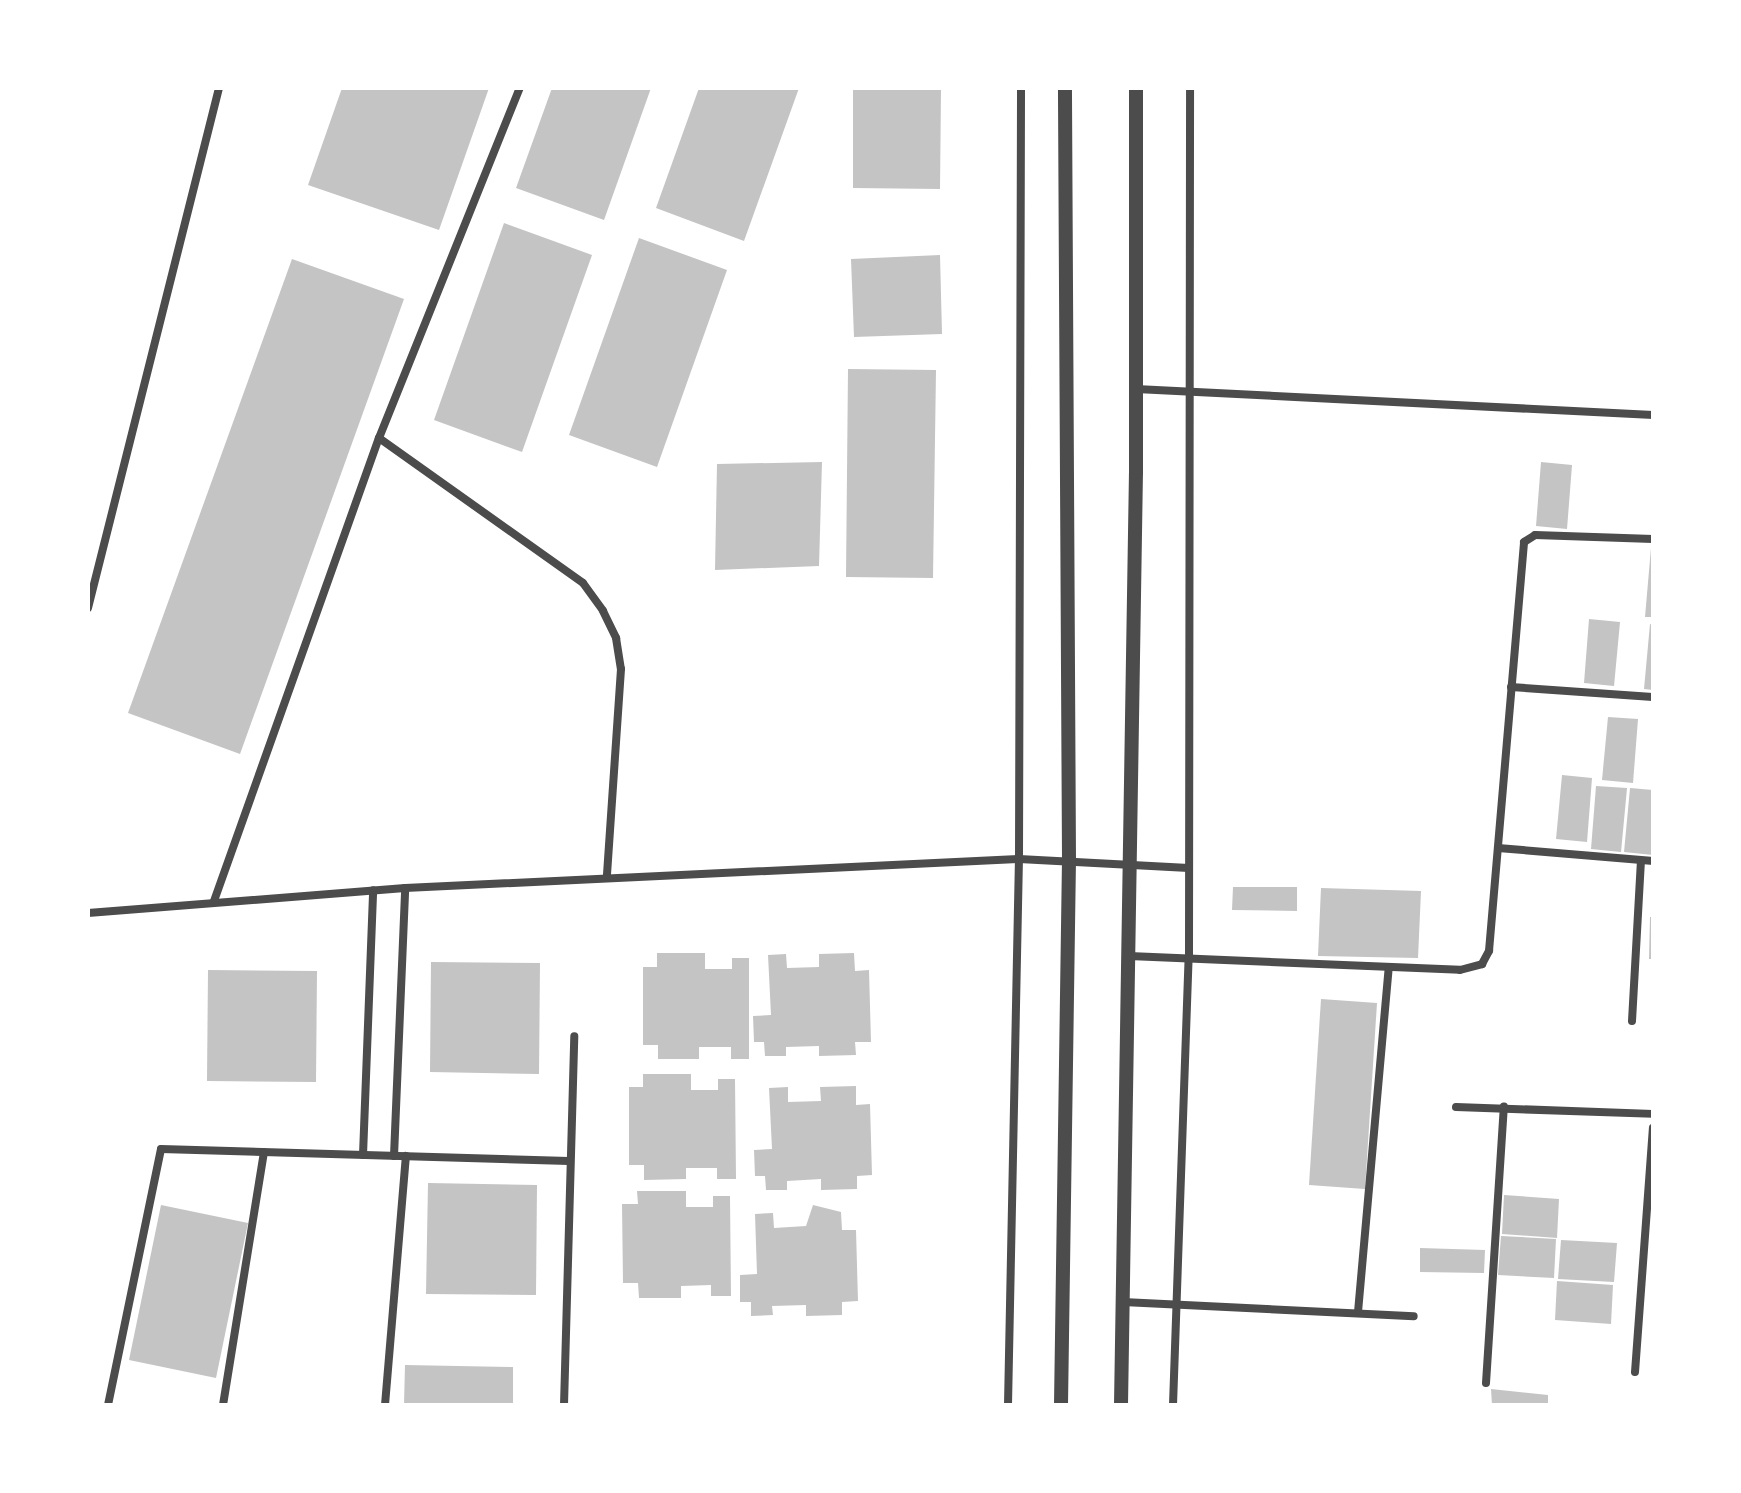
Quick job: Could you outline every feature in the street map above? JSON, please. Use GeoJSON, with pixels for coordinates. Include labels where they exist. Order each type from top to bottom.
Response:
{"type":"FeatureCollection","features":[{"type":"Feature","properties":{"kind":"street"},"geometry":{"type":"LineString","coordinates":[[88,608],[219,88]]}},
{"type":"Feature","properties":{"kind":"street"},"geometry":{"type":"LineString","coordinates":[[214,901],[379,438],[520,88]]}},
{"type":"Feature","properties":{"kind":"street"},"geometry":{"type":"LineString","coordinates":[[1008,1405],[1019,859],[1021,88]]}},
{"type":"Feature","properties":{"kind":"street"},"geometry":{"type":"LineString","coordinates":[[1061,1405],[1069,860],[1065,88]]}},
{"type":"Feature","properties":{"kind":"street"},"geometry":{"type":"LineString","coordinates":[[1121,1405],[1131,865],[1136,88]]}},
{"type":"Feature","properties":{"kind":"street"},"geometry":{"type":"LineString","coordinates":[[1173,1405],[1174,1304],[1189,958],[1193,392],[1190,88]]}},
{"type":"Feature","properties":{"kind":"street"},"geometry":{"type":"LineString","coordinates":[[1136,389],[1653,415]]}},
{"type":"Feature","properties":{"kind":"street"},"geometry":{"type":"LineString","coordinates":[[379,438],[583,583],[603,611],[616,638],[621,669],[607,877]]}},
{"type":"Feature","properties":{"kind":"street"},"geometry":{"type":"LineString","coordinates":[[1129,956],[1460,970],[1482,964],[1489,951],[1527,537],[1653,539]]}},
{"type":"Feature","properties":{"kind":"street"},"geometry":{"type":"LineString","coordinates":[[1511,687],[1653,697]]}},
{"type":"Feature","properties":{"kind":"street"},"geometry":{"type":"LineString","coordinates":[[1498,848],[1653,861]]}},
{"type":"Feature","properties":{"kind":"street"},"geometry":{"type":"LineString","coordinates":[[88,913],[405,888],[1019,859],[1189,868]]}},
{"type":"Feature","properties":{"kind":"street"},"geometry":{"type":"LineString","coordinates":[[1632,1021],[1641,861]]}},
{"type":"Feature","properties":{"kind":"street"},"geometry":{"type":"LineString","coordinates":[[394,1156],[405,888]]}},
{"type":"Feature","properties":{"kind":"street"},"geometry":{"type":"LineString","coordinates":[[363,1155],[373,890]]}},
{"type":"Feature","properties":{"kind":"street"},"geometry":{"type":"LineString","coordinates":[[1358,1312],[1389,968]]}},
{"type":"Feature","properties":{"kind":"street"},"geometry":{"type":"LineString","coordinates":[[564,1405],[574,1036]]}},
{"type":"Feature","properties":{"kind":"street"},"geometry":{"type":"LineString","coordinates":[[1456,1107],[1653,1114]]}},
{"type":"Feature","properties":{"kind":"street"},"geometry":{"type":"LineString","coordinates":[[1486,1383],[1504,1107]]}},
{"type":"Feature","properties":{"kind":"street"},"geometry":{"type":"LineString","coordinates":[[1635,1372],[1653,1128]]}},
{"type":"Feature","properties":{"kind":"street"},"geometry":{"type":"LineString","coordinates":[[108,1405],[161,1149],[569,1161]]}},
{"type":"Feature","properties":{"kind":"street"},"geometry":{"type":"LineString","coordinates":[[223,1405],[264,1152]]}},
{"type":"Feature","properties":{"kind":"street"},"geometry":{"type":"LineString","coordinates":[[385,1405],[406,1156]]}},
{"type":"Feature","properties":{"kind":"street"},"geometry":{"type":"LineString","coordinates":[[1123,1302],[1414,1316]]}},
{"type":"Feature","properties":{"kind":"building"},"geometry":{"type":"Polygon","coordinates":[[[342,88],[489,88],[439,230],[308,185],[342,88]]]}},
{"type":"Feature","properties":{"kind":"building"},"geometry":{"type":"Polygon","coordinates":[[[552,88],[651,88],[604,220],[516,188],[552,88]]]}},
{"type":"Feature","properties":{"kind":"building"},"geometry":{"type":"Polygon","coordinates":[[[699,88],[799,88],[744,241],[656,208],[699,88]]]}},
{"type":"Feature","properties":{"kind":"building"},"geometry":{"type":"Polygon","coordinates":[[[853,88],[941,88],[940,189],[853,188],[853,88]]]}},
{"type":"Feature","properties":{"kind":"building"},"geometry":{"type":"Polygon","coordinates":[[[504,223],[592,255],[522,452],[434,420],[504,223]]]}},
{"type":"Feature","properties":{"kind":"building"},"geometry":{"type":"Polygon","coordinates":[[[639,238],[727,270],[657,467],[569,435],[639,238]]]}},
{"type":"Feature","properties":{"kind":"building"},"geometry":{"type":"Polygon","coordinates":[[[940,255],[942,334],[854,337],[851,259],[940,255]]]}},
{"type":"Feature","properties":{"kind":"building"},"geometry":{"type":"Polygon","coordinates":[[[292,259],[404,299],[240,754],[128,713],[292,259]]]}},
{"type":"Feature","properties":{"kind":"building"},"geometry":{"type":"Polygon","coordinates":[[[848,369],[936,370],[933,578],[846,577],[848,369]]]}},
{"type":"Feature","properties":{"kind":"building"},"geometry":{"type":"Polygon","coordinates":[[[822,462],[819,566],[715,570],[717,464],[822,462]]]}},
{"type":"Feature","properties":{"kind":"building"},"geometry":{"type":"Polygon","coordinates":[[[1541,462],[1572,465],[1567,529],[1536,526],[1541,462]]]}},
{"type":"Feature","properties":{"kind":"building"},"geometry":{"type":"Polygon","coordinates":[[[1651,548],[1653,617],[1645,617],[1651,548]]]}},
{"type":"Feature","properties":{"kind":"building"},"geometry":{"type":"Polygon","coordinates":[[[1589,619],[1620,622],[1614,686],[1584,683],[1589,619]]]}},
{"type":"Feature","properties":{"kind":"building"},"geometry":{"type":"Polygon","coordinates":[[[1650,624],[1653,625],[1653,690],[1644,689],[1650,624]]]}},
{"type":"Feature","properties":{"kind":"building"},"geometry":{"type":"Polygon","coordinates":[[[1608,717],[1638,719],[1633,783],[1602,780],[1608,717]]]}},
{"type":"Feature","properties":{"kind":"building"},"geometry":{"type":"Polygon","coordinates":[[[1562,775],[1592,778],[1587,842],[1556,839],[1562,775]]]}},
{"type":"Feature","properties":{"kind":"building"},"geometry":{"type":"Polygon","coordinates":[[[1596,786],[1627,788],[1621,852],[1591,849],[1596,786]]]}},
{"type":"Feature","properties":{"kind":"building"},"geometry":{"type":"Polygon","coordinates":[[[1630,788],[1653,790],[1653,855],[1624,852],[1630,788]]]}},
{"type":"Feature","properties":{"kind":"building"},"geometry":{"type":"Polygon","coordinates":[[[1233,887],[1297,887],[1297,911],[1232,910],[1233,887]]]}},
{"type":"Feature","properties":{"kind":"building"},"geometry":{"type":"Polygon","coordinates":[[[1321,888],[1421,891],[1418,958],[1318,956],[1321,888]]]}},
{"type":"Feature","properties":{"kind":"building"},"geometry":{"type":"Polygon","coordinates":[[[1650,917],[1653,917],[1653,959],[1649,959],[1650,917]]]}},
{"type":"Feature","properties":{"kind":"building"},"geometry":{"type":"Polygon","coordinates":[[[657,953],[705,953],[705,969],[732,969],[732,958],[749,958],[749,1059],[731,1059],[731,1047],[699,1047],[699,1059],[658,1059],[658,1045],[643,1045],[643,967],[657,967],[657,953]]]}},
{"type":"Feature","properties":{"kind":"building"},"geometry":{"type":"Polygon","coordinates":[[[854,953],[855,971],[869,970],[871,1042],[855,1042],[856,1055],[819,1056],[819,1046],[786,1047],[786,1056],[765,1056],[764,1042],[754,1042],[753,1016],[771,1015],[768,955],[786,954],[787,968],[819,967],[819,954],[854,953]]]}},
{"type":"Feature","properties":{"kind":"building"},"geometry":{"type":"Polygon","coordinates":[[[431,962],[540,963],[539,1074],[430,1072],[431,962]]]}},
{"type":"Feature","properties":{"kind":"building"},"geometry":{"type":"Polygon","coordinates":[[[208,970],[317,971],[316,1082],[207,1081],[208,970]]]}},
{"type":"Feature","properties":{"kind":"building"},"geometry":{"type":"Polygon","coordinates":[[[1321,999],[1377,1003],[1365,1189],[1309,1185],[1321,999]]]}},
{"type":"Feature","properties":{"kind":"building"},"geometry":{"type":"Polygon","coordinates":[[[643,1074],[691,1074],[691,1090],[718,1090],[718,1079],[735,1079],[736,1179],[717,1179],[717,1168],[686,1168],[686,1179],[644,1180],[644,1165],[629,1165],[629,1087],[643,1087],[643,1074]]]}},
{"type":"Feature","properties":{"kind":"building"},"geometry":{"type":"Polygon","coordinates":[[[856,1086],[856,1105],[870,1104],[872,1175],[857,1176],[857,1189],[821,1190],[821,1179],[787,1181],[787,1190],[766,1190],[765,1176],[755,1176],[754,1150],[772,1149],[769,1088],[788,1087],[788,1102],[821,1101],[820,1087],[856,1086]]]}},
{"type":"Feature","properties":{"kind":"building"},"geometry":{"type":"Polygon","coordinates":[[[428,1183],[537,1185],[536,1295],[426,1294],[428,1183]]]}},
{"type":"Feature","properties":{"kind":"building"},"geometry":{"type":"Polygon","coordinates":[[[637,1191],[686,1191],[686,1207],[713,1207],[713,1196],[730,1196],[731,1296],[711,1296],[711,1285],[681,1286],[681,1298],[639,1298],[638,1283],[623,1283],[622,1204],[638,1204],[637,1191]]]}},
{"type":"Feature","properties":{"kind":"building"},"geometry":{"type":"Polygon","coordinates":[[[1504,1195],[1559,1199],[1557,1238],[1502,1234],[1504,1195]]]}},
{"type":"Feature","properties":{"kind":"building"},"geometry":{"type":"Polygon","coordinates":[[[161,1205],[248,1223],[216,1378],[129,1360],[161,1205]]]}},
{"type":"Feature","properties":{"kind":"building"},"geometry":{"type":"Polygon","coordinates":[[[813,1205],[841,1212],[842,1230],[856,1230],[858,1301],[842,1302],[842,1315],[806,1316],[806,1305],[772,1306],[773,1315],[751,1316],[751,1302],[740,1302],[740,1275],[757,1274],[755,1214],[773,1213],[774,1228],[806,1226],[813,1205]]]}},
{"type":"Feature","properties":{"kind":"building"},"geometry":{"type":"Polygon","coordinates":[[[1501,1236],[1556,1239],[1554,1278],[1498,1275],[1501,1236]]]}},
{"type":"Feature","properties":{"kind":"building"},"geometry":{"type":"Polygon","coordinates":[[[1561,1240],[1617,1243],[1614,1282],[1558,1279],[1561,1240]]]}},
{"type":"Feature","properties":{"kind":"building"},"geometry":{"type":"Polygon","coordinates":[[[1420,1248],[1485,1250],[1484,1273],[1420,1272],[1420,1248]]]}},
{"type":"Feature","properties":{"kind":"building"},"geometry":{"type":"Polygon","coordinates":[[[1557,1281],[1613,1285],[1611,1324],[1555,1320],[1557,1281]]]}},
{"type":"Feature","properties":{"kind":"building"},"geometry":{"type":"Polygon","coordinates":[[[405,1365],[513,1367],[513,1405],[404,1405],[405,1365]]]}},
{"type":"Feature","properties":{"kind":"building"},"geometry":{"type":"Polygon","coordinates":[[[1491,1389],[1548,1395],[1548,1405],[1492,1405],[1491,1389]]]}}]}
